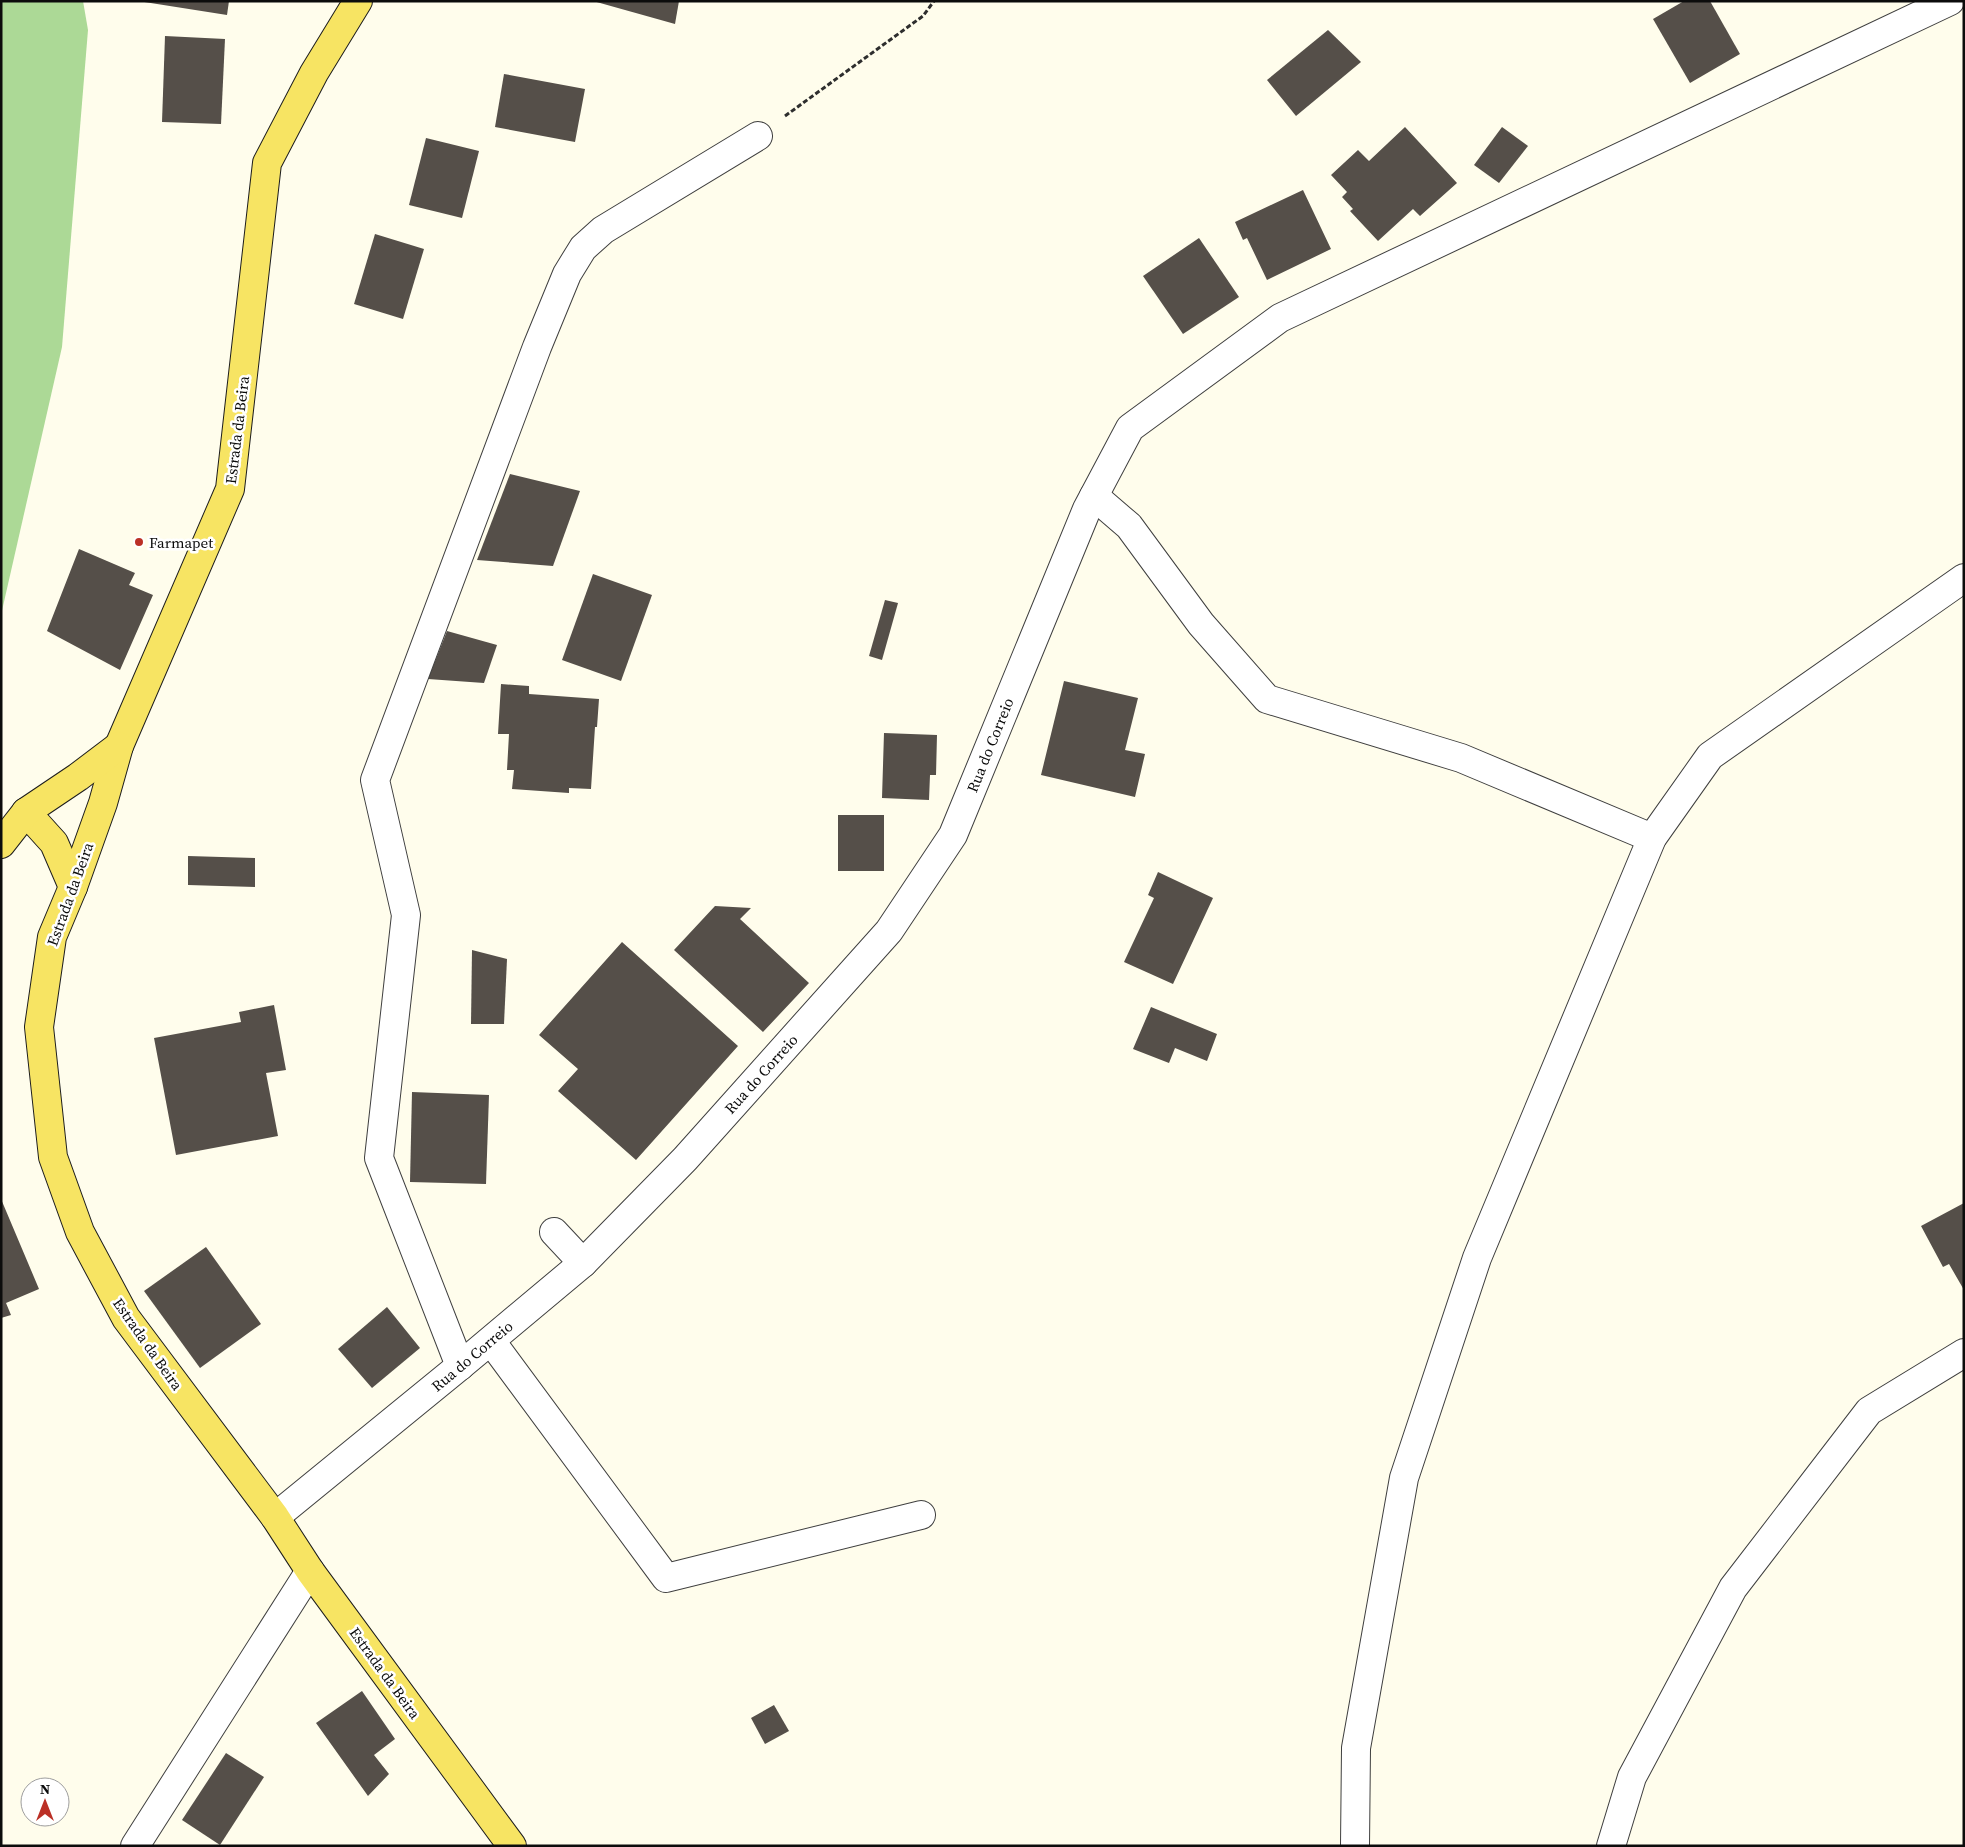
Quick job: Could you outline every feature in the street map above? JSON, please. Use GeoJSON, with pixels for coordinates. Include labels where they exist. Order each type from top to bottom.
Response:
{"type":"FeatureCollection","features":[{"type":"Feature","properties":{"kind":"main road","name":"Estrada da Beira"},"geometry":{"type":"LineString","coordinates":[[358,1],[314,73],[267,163],[230,489],[120,746],[103,803],[73,887],[52,937],[39,1027],[53,1157],[80,1232],[126,1318],[275,1518],[310,1571],[512,1846]]}},
{"type":"Feature","properties":{"kind":"main road"},"geometry":{"type":"LineString","coordinates":[[1,844],[26,812],[120,746]]}},
{"type":"Feature","properties":{"kind":"main road"},"geometry":{"type":"LineString","coordinates":[[26,812],[54,843],[73,887]]}},
{"type":"Feature","properties":{"kind":"street","name":"Rua do Correio"},"geometry":{"type":"LineString","coordinates":[[275,1518],[583,1263],[685,1159],[889,932],[953,835],[1091,502],[1130,428],[1280,318],[1950,1]]}},
{"type":"Feature","properties":{"kind":"street"},"geometry":{"type":"LineString","coordinates":[[460,1366],[379,1158],[406,915],[375,780],[534,356],[567,274],[583,248],[603,230],[758,136]]}},
{"type":"Feature","properties":{"kind":"street"},"geometry":{"type":"LineString","coordinates":[[1091,502],[1129,526],[1200,624],[1267,699],[1461,758],[1652,838]]}},
{"type":"Feature","properties":{"kind":"street"},"geometry":{"type":"LineString","coordinates":[[1355,1846],[1356,1748],[1404,1478],[1477,1258],[1652,838],[1710,756],[1964,578]]}},
{"type":"Feature","properties":{"kind":"street"},"geometry":{"type":"LineString","coordinates":[[554,1232],[583,1263]]}},
{"type":"Feature","properties":{"kind":"street"},"geometry":{"type":"LineString","coordinates":[[491,1340],[666,1578],[921,1515]]}},
{"type":"Feature","properties":{"kind":"street"},"geometry":{"type":"LineString","coordinates":[[1611,1846],[1632,1777],[1733,1588],[1869,1411],[1964,1353]]}},
{"type":"Feature","properties":{"kind":"street"},"geometry":{"type":"LineString","coordinates":[[135,1846],[310,1571]]}},
{"type":"Feature","properties":{"kind":"path"},"geometry":{"type":"LineString","coordinates":[[758,136],[923,16],[934,1]]}},
{"type":"Feature","properties":{"kind":"green space"},"geometry":{"type":"Polygon","coordinates":[[[1,1],[83,1],[88,30],[62,347],[1,615],[1,1]]]}},
{"type":"Feature","properties":{"kind":"building"},"geometry":{"type":"Polygon","coordinates":[[[138,1],[229,1],[227,15],[138,1]]]}},
{"type":"Feature","properties":{"kind":"building"},"geometry":{"type":"Polygon","coordinates":[[[593,1],[679,1],[675,24],[593,1]]]}},
{"type":"Feature","properties":{"kind":"building"},"geometry":{"type":"Polygon","coordinates":[[[1684,1],[1710,1],[1740,54],[1690,83],[1653,19],[1684,1]]]}},
{"type":"Feature","properties":{"kind":"building"},"geometry":{"type":"Polygon","coordinates":[[[1328,30],[1361,62],[1296,116],[1267,80],[1328,30]]]}},
{"type":"Feature","properties":{"kind":"building"},"geometry":{"type":"Polygon","coordinates":[[[165,36],[225,39],[221,124],[162,122],[165,36]]]}},
{"type":"Feature","properties":{"kind":"building"},"geometry":{"type":"Polygon","coordinates":[[[504,74],[585,89],[575,142],[495,127],[504,74]]]}},
{"type":"Feature","properties":{"kind":"building"},"geometry":{"type":"Polygon","coordinates":[[[1405,127],[1457,183],[1420,216],[1413,209],[1378,241],[1350,211],[1353,209],[1342,197],[1347,192],[1331,175],[1358,150],[1369,161],[1405,127]]]}},
{"type":"Feature","properties":{"kind":"building"},"geometry":{"type":"Polygon","coordinates":[[[1502,127],[1528,146],[1499,183],[1474,165],[1502,127]]]}},
{"type":"Feature","properties":{"kind":"building"},"geometry":{"type":"Polygon","coordinates":[[[426,138],[479,151],[462,218],[409,205],[426,138]]]}},
{"type":"Feature","properties":{"kind":"building"},"geometry":{"type":"Polygon","coordinates":[[[1303,190],[1331,249],[1267,280],[1247,238],[1243,240],[1235,222],[1303,190]]]}},
{"type":"Feature","properties":{"kind":"building"},"geometry":{"type":"Polygon","coordinates":[[[375,234],[424,249],[403,319],[354,304],[375,234]]]}},
{"type":"Feature","properties":{"kind":"building"},"geometry":{"type":"Polygon","coordinates":[[[1199,238],[1239,297],[1183,334],[1143,276],[1199,238]]]}},
{"type":"Feature","properties":{"kind":"building"},"geometry":{"type":"Polygon","coordinates":[[[510,474],[580,491],[553,566],[477,560],[510,474]]]}},
{"type":"Feature","properties":{"kind":"building"},"geometry":{"type":"Polygon","coordinates":[[[79,549],[135,573],[129,585],[153,595],[120,670],[47,631],[79,549]]]}},
{"type":"Feature","properties":{"kind":"building"},"geometry":{"type":"Polygon","coordinates":[[[593,574],[652,595],[621,681],[562,660],[593,574]]]}},
{"type":"Feature","properties":{"kind":"building"},"geometry":{"type":"Polygon","coordinates":[[[885,600],[898,603],[882,660],[869,656],[885,600]]]}},
{"type":"Feature","properties":{"kind":"building"},"geometry":{"type":"Polygon","coordinates":[[[447,631],[497,645],[484,683],[428,679],[447,631]]]}},
{"type":"Feature","properties":{"kind":"building"},"geometry":{"type":"Polygon","coordinates":[[[1064,681],[1138,698],[1125,750],[1145,754],[1135,797],[1041,775],[1064,681]]]}},
{"type":"Feature","properties":{"kind":"building"},"geometry":{"type":"Polygon","coordinates":[[[501,684],[529,686],[529,694],[599,699],[597,727],[595,727],[591,789],[569,788],[569,793],[512,789],[514,770],[507,770],[509,734],[498,734],[501,684]]]}},
{"type":"Feature","properties":{"kind":"building"},"geometry":{"type":"Polygon","coordinates":[[[884,733],[937,735],[936,775],[930,775],[929,800],[882,798],[884,733]]]}},
{"type":"Feature","properties":{"kind":"building"},"geometry":{"type":"Polygon","coordinates":[[[838,815],[884,815],[884,871],[838,871],[838,815]]]}},
{"type":"Feature","properties":{"kind":"building"},"geometry":{"type":"Polygon","coordinates":[[[188,856],[255,858],[255,887],[188,885],[188,856]]]}},
{"type":"Feature","properties":{"kind":"building"},"geometry":{"type":"Polygon","coordinates":[[[1158,872],[1213,898],[1173,984],[1124,962],[1154,898],[1148,895],[1158,872]]]}},
{"type":"Feature","properties":{"kind":"building"},"geometry":{"type":"Polygon","coordinates":[[[715,906],[751,908],[740,919],[809,983],[763,1032],[674,950],[715,906]]]}},
{"type":"Feature","properties":{"kind":"building"},"geometry":{"type":"Polygon","coordinates":[[[622,942],[738,1046],[636,1160],[558,1091],[578,1069],[539,1035],[622,942]]]}},
{"type":"Feature","properties":{"kind":"building"},"geometry":{"type":"Polygon","coordinates":[[[472,950],[507,959],[504,1024],[471,1024],[472,950]]]}},
{"type":"Feature","properties":{"kind":"building"},"geometry":{"type":"Polygon","coordinates":[[[274,1005],[286,1070],[266,1073],[278,1136],[176,1155],[154,1038],[241,1022],[239,1012],[274,1005]]]}},
{"type":"Feature","properties":{"kind":"building"},"geometry":{"type":"Polygon","coordinates":[[[1151,1007],[1217,1034],[1207,1061],[1175,1048],[1169,1063],[1133,1049],[1151,1007]]]}},
{"type":"Feature","properties":{"kind":"building"},"geometry":{"type":"Polygon","coordinates":[[[412,1092],[489,1095],[486,1184],[410,1182],[412,1092]]]}},
{"type":"Feature","properties":{"kind":"building"},"geometry":{"type":"Polygon","coordinates":[[[1,1199],[39,1289],[6,1303],[11,1315],[1,1318],[1,1199]]]}},
{"type":"Feature","properties":{"kind":"building"},"geometry":{"type":"Polygon","coordinates":[[[1964,1203],[1964,1290],[1949,1264],[1943,1267],[1921,1226],[1964,1203]]]}},
{"type":"Feature","properties":{"kind":"building"},"geometry":{"type":"Polygon","coordinates":[[[206,1247],[261,1324],[200,1368],[144,1291],[206,1247]]]}},
{"type":"Feature","properties":{"kind":"building"},"geometry":{"type":"Polygon","coordinates":[[[387,1307],[420,1348],[372,1388],[338,1349],[387,1307]]]}},
{"type":"Feature","properties":{"kind":"building"},"geometry":{"type":"Polygon","coordinates":[[[362,1691],[395,1739],[374,1755],[389,1774],[368,1796],[316,1723],[362,1691]]]}},
{"type":"Feature","properties":{"kind":"building"},"geometry":{"type":"Polygon","coordinates":[[[774,1705],[789,1731],[765,1744],[751,1718],[774,1705]]]}},
{"type":"Feature","properties":{"kind":"building"},"geometry":{"type":"Polygon","coordinates":[[[226,1753],[264,1777],[220,1845],[182,1820],[226,1753]]]}},
{"type":"Feature","properties":{"kind":"place","name":"Farmapet"},"geometry":{"type":"Point","coordinates":[139,542]}}]}
